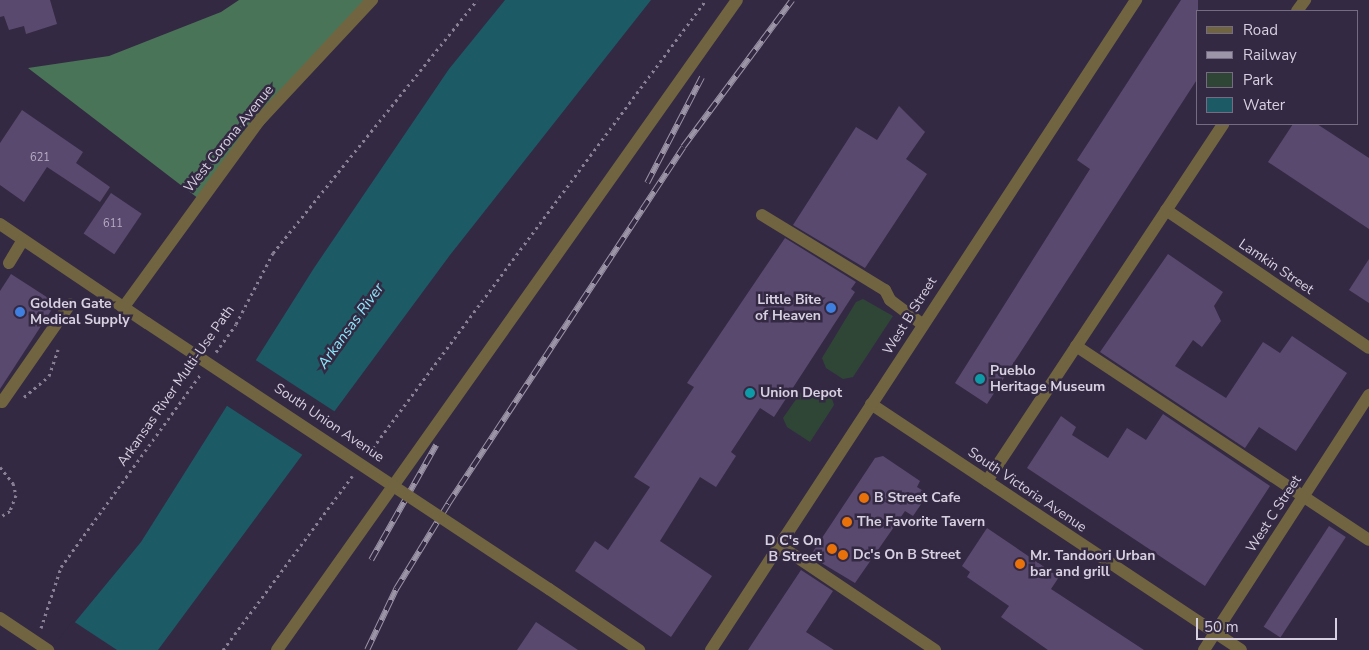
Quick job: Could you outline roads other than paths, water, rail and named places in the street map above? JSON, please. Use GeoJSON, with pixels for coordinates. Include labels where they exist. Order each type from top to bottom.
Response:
{"type":"FeatureCollection","features":[{"type":"Feature","properties":{"kind":"street","name":"West Corona Avenue"},"geometry":{"type":"LineString","coordinates":[[123,308],[259,121],[372,0]]}},
{"type":"Feature","properties":{"kind":"street"},"geometry":{"type":"LineString","coordinates":[[278,650],[737,0]]}},
{"type":"Feature","properties":{"kind":"street","name":"West B Street"},"geometry":{"type":"LineString","coordinates":[[711,650],[922,324],[1136,0]]}},
{"type":"Feature","properties":{"kind":"street"},"geometry":{"type":"LineString","coordinates":[[987,481],[1222,125]]}},
{"type":"Feature","properties":{"kind":"street","name":"Lamkin Street"},"geometry":{"type":"LineString","coordinates":[[1166,210],[1369,348]]}},
{"type":"Feature","properties":{"kind":"street"},"geometry":{"type":"LineString","coordinates":[[762,215],[885,290],[890,300],[922,324]]}},
{"type":"Feature","properties":{"kind":"street","name":"South Union Avenue"},"geometry":{"type":"LineString","coordinates":[[0,224],[123,308],[639,650]]}},
{"type":"Feature","properties":{"kind":"street"},"geometry":{"type":"LineString","coordinates":[[8,263],[24,240]]}},
{"type":"Feature","properties":{"kind":"street"},"geometry":{"type":"LineString","coordinates":[[2,402],[70,304]]}},
{"type":"Feature","properties":{"kind":"street"},"geometry":{"type":"LineString","coordinates":[[1076,346],[1369,540]]}},
{"type":"Feature","properties":{"kind":"street","name":"West C Street"},"geometry":{"type":"LineString","coordinates":[[1204,650],[1369,394]]}},
{"type":"Feature","properties":{"kind":"street","name":"South Victoria Avenue"},"geometry":{"type":"LineString","coordinates":[[872,404],[1241,650]]}},
{"type":"Feature","properties":{"kind":"street"},"geometry":{"type":"LineString","coordinates":[[779,544],[935,650]]}},
{"type":"Feature","properties":{"kind":"street"},"geometry":{"type":"LineString","coordinates":[[0,618],[48,650]]}},
{"type":"Feature","properties":{"kind":"water","name":"Arkansas River"},"geometry":{"type":"Polygon","coordinates":[[[505,0],[651,0],[450,255],[158,650],[52,650],[141,542],[314,268],[449,69],[505,0]]]}},
{"type":"Feature","properties":{"kind":"railway"},"geometry":{"type":"LineString","coordinates":[[367,650],[396,589],[448,504],[683,147],[792,0]]}},
{"type":"Feature","properties":{"kind":"railway"},"geometry":{"type":"LineString","coordinates":[[647,183],[702,77]]}},
{"type":"Feature","properties":{"kind":"railway"},"geometry":{"type":"LineString","coordinates":[[371,560],[436,445]]}},
{"type":"Feature","properties":{"kind":"place","name":"Little Bite of Heaven"},"geometry":{"type":"Point","coordinates":[831,308]}},
{"type":"Feature","properties":{"kind":"place","name":"Golden Gate Medical Supply"},"geometry":{"type":"Point","coordinates":[20,312]}},
{"type":"Feature","properties":{"kind":"place","name":"Pueblo Heritage Museum"},"geometry":{"type":"Point","coordinates":[980,379]}},
{"type":"Feature","properties":{"kind":"place","name":"Union Depot"},"geometry":{"type":"Point","coordinates":[750,393]}},
{"type":"Feature","properties":{"kind":"place","name":"B Street Cafe"},"geometry":{"type":"Point","coordinates":[864,498]}},
{"type":"Feature","properties":{"kind":"place","name":"The Favorite Tavern"},"geometry":{"type":"Point","coordinates":[847,522]}},
{"type":"Feature","properties":{"kind":"place","name":"D C's On B Street"},"geometry":{"type":"Point","coordinates":[832,549]}},
{"type":"Feature","properties":{"kind":"place","name":"Dc's On B Street"},"geometry":{"type":"Point","coordinates":[843,555]}},
{"type":"Feature","properties":{"kind":"place","name":"Mr. Tandoori Urban bar and grill"},"geometry":{"type":"Point","coordinates":[1020,564]}}]}
